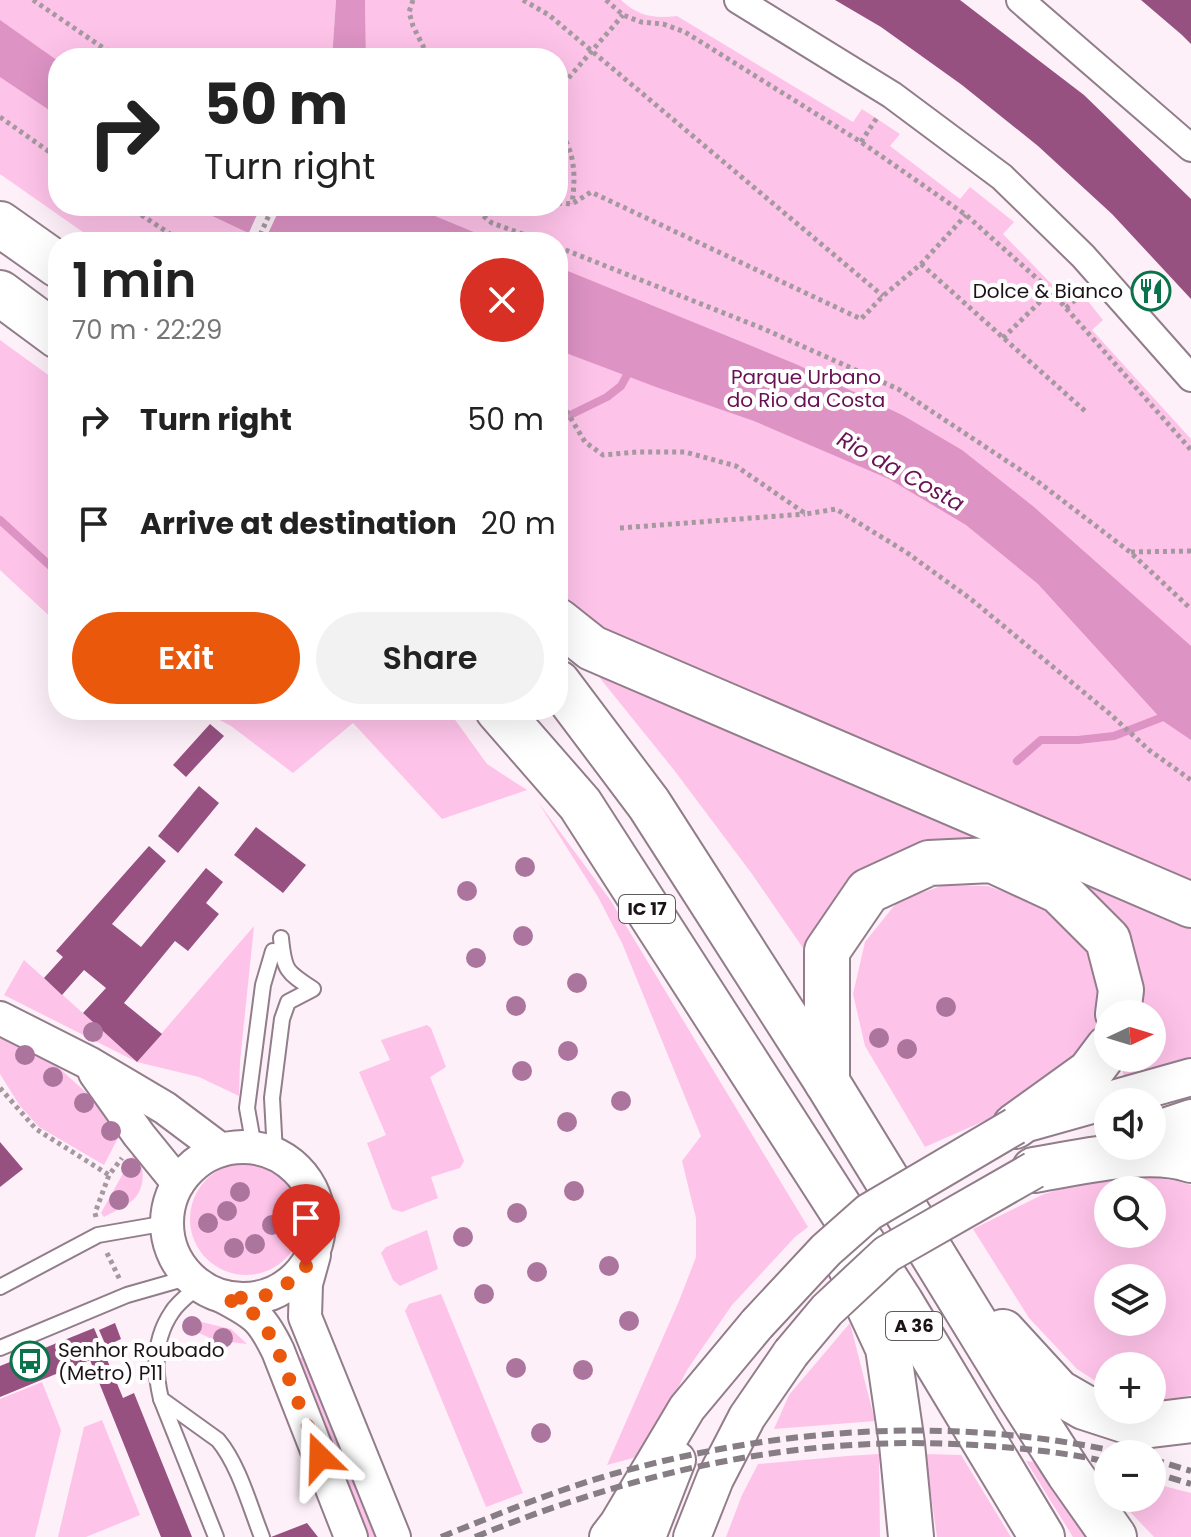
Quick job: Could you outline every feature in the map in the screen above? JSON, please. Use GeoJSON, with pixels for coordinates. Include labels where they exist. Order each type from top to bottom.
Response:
{"type":"FeatureCollection","features":[{"type":"Feature","properties":{"kind":"highway"},"geometry":{"type":"LineString","coordinates":[[0,224],[48,258]]}},
{"type":"Feature","properties":{"kind":"highway"},"geometry":{"type":"LineString","coordinates":[[0,293],[48,329]]}},
{"type":"Feature","properties":{"kind":"highway"},"geometry":{"type":"LineString","coordinates":[[568,629],[592,648],[1191,905]]}},
{"type":"Feature","properties":{"kind":"highway","name":"IC 17"},"geometry":{"type":"LineString","coordinates":[[568,696],[649,804],[827,1082],[933,1257]]}},
{"type":"Feature","properties":{"kind":"highway","name":"IC 17"},"geometry":{"type":"LineString","coordinates":[[507,720],[580,804],[781,1119]]}},
{"type":"Feature","properties":{"kind":"highway"},"geometry":{"type":"LineString","coordinates":[[827,1082],[827,951],[868,891],[929,863],[992,860],[1059,891],[1108,940],[1121,990],[1120,1000]]}},
{"type":"Feature","properties":{"kind":"highway"},"geometry":{"type":"LineString","coordinates":[[1015,1126],[1094,1067]]}},
{"type":"Feature","properties":{"kind":"highway"},"geometry":{"type":"LineString","coordinates":[[781,1119],[888,1348],[902,1444],[907,1528]]}},
{"type":"Feature","properties":{"kind":"highway","name":"A 36"},"geometry":{"type":"LineString","coordinates":[[781,1119],[901,1303],[1042,1537]]}},
{"type":"Feature","properties":{"kind":"highway"},"geometry":{"type":"LineString","coordinates":[[1034,1170],[1112,1157],[1175,1154],[1191,1160]]}},
{"type":"Feature","properties":{"kind":"highway"},"geometry":{"type":"LineString","coordinates":[[933,1257],[1058,1392],[1084,1407],[1124,1420],[1151,1425],[1191,1420]]}},
{"type":"Feature","properties":{"kind":"highway","name":"A 36"},"geometry":{"type":"LineString","coordinates":[[933,1257],[1061,1461],[1114,1537]]}},
{"type":"Feature","properties":{"kind":"main road"},"geometry":{"type":"LineString","coordinates":[[608,1537],[687,1408],[757,1324],[826,1250],[869,1212],[1015,1126],[1191,1077]]}},
{"type":"Feature","properties":{"kind":"main road"},"geometry":{"type":"LineString","coordinates":[[1166,1126],[1191,1118]]}},
{"type":"Feature","properties":{"kind":"main road"},"geometry":{"type":"LineString","coordinates":[[692,1537],[715,1479],[747,1417],[791,1353],[827,1310],[887,1254],[1034,1170],[1094,1151]]}},
{"type":"Feature","properties":{"kind":"main road"},"geometry":{"type":"LineString","coordinates":[[647,1537],[686,1438],[757,1324]]}},
{"type":"Feature","properties":{"kind":"street"},"geometry":{"type":"LineString","coordinates":[[738,0],[892,95],[1002,177],[1083,256],[1191,378]]}},
{"type":"Feature","properties":{"kind":"street"},"geometry":{"type":"LineString","coordinates":[[1020,0],[1191,148]]}},
{"type":"Feature","properties":{"kind":"street"},"geometry":{"type":"LineString","coordinates":[[0,1018],[89,1063],[165,1108],[221,1150]]}},
{"type":"Feature","properties":{"kind":"street"},"geometry":{"type":"LineString","coordinates":[[89,1063],[139,1135],[178,1183]]}},
{"type":"Feature","properties":{"kind":"street"},"geometry":{"type":"LineString","coordinates":[[351,1537],[267,1330],[252,1312],[205,1286],[178,1261],[170,1243],[167,1223],[178,1183],[191,1167],[230,1147],[265,1150],[297,1168],[312,1189],[319,1214],[318,1240],[306,1284],[305,1317],[394,1537]]}},
{"type":"Feature","properties":{"kind":"street"},"geometry":{"type":"LineString","coordinates":[[205,1286],[251,1299],[272,1294],[289,1284],[306,1266],[318,1240]]}},
{"type":"Feature","properties":{"kind":"lane"},"geometry":{"type":"LineString","coordinates":[[277,945],[285,966],[293,976],[313,989],[288,1002],[282,1019],[265,1150],[247,1108],[263,985],[277,945]]}},
{"type":"Feature","properties":{"kind":"lane"},"geometry":{"type":"LineString","coordinates":[[0,1287],[98,1235],[167,1223]]}},
{"type":"Feature","properties":{"kind":"lane"},"geometry":{"type":"LineString","coordinates":[[0,1348],[127,1295],[205,1286]]}},
{"type":"Feature","properties":{"kind":"lane"},"geometry":{"type":"LineString","coordinates":[[205,1286],[172,1311],[163,1330],[155,1376],[161,1399],[216,1537]]}},
{"type":"Feature","properties":{"kind":"lane"},"geometry":{"type":"LineString","coordinates":[[161,1399],[218,1440],[225,1449],[262,1537]]}},
{"type":"Feature","properties":{"kind":"path"},"geometry":{"type":"LineString","coordinates":[[33,0],[103,48]]}},
{"type":"Feature","properties":{"kind":"path"},"geometry":{"type":"LineString","coordinates":[[413,0],[409,12],[424,48]]}},
{"type":"Feature","properties":{"kind":"path"},"geometry":{"type":"LineString","coordinates":[[523,0],[549,15],[883,296]]}},
{"type":"Feature","properties":{"kind":"path"},"geometry":{"type":"LineString","coordinates":[[606,0],[623,15],[685,32],[861,142],[966,215],[1051,291],[1191,450]]}},
{"type":"Feature","properties":{"kind":"path"},"geometry":{"type":"LineString","coordinates":[[568,79],[623,15]]}},
{"type":"Feature","properties":{"kind":"path"},"geometry":{"type":"LineString","coordinates":[[0,117],[48,151]]}},
{"type":"Feature","properties":{"kind":"path"},"geometry":{"type":"LineString","coordinates":[[568,146],[575,178],[572,204]]}},
{"type":"Feature","properties":{"kind":"path"},"geometry":{"type":"LineString","coordinates":[[568,204],[591,192],[861,319],[921,264],[966,215]]}},
{"type":"Feature","properties":{"kind":"path"},"geometry":{"type":"LineString","coordinates":[[143,216],[167,232]]}},
{"type":"Feature","properties":{"kind":"path"},"geometry":{"type":"LineString","coordinates":[[483,216],[492,223],[517,232]]}},
{"type":"Feature","properties":{"kind":"path"},"geometry":{"type":"LineString","coordinates":[[568,251],[764,329],[898,389],[1037,481],[1130,552],[1191,609]]}},
{"type":"Feature","properties":{"kind":"path"},"geometry":{"type":"LineString","coordinates":[[921,264],[1085,411]]}},
{"type":"Feature","properties":{"kind":"path"},"geometry":{"type":"LineString","coordinates":[[1003,338],[1051,291]]}},
{"type":"Feature","properties":{"kind":"path"},"geometry":{"type":"LineString","coordinates":[[568,414],[585,442],[603,455],[685,452],[736,466],[806,514]]}},
{"type":"Feature","properties":{"kind":"path"},"geometry":{"type":"LineString","coordinates":[[620,528],[836,509],[906,552],[972,600],[1149,750],[1191,780]]}},
{"type":"Feature","properties":{"kind":"path"},"geometry":{"type":"LineString","coordinates":[[1130,552],[1191,551]]}},
{"type":"Feature","properties":{"kind":"path"},"geometry":{"type":"LineString","coordinates":[[0,1088],[36,1129],[109,1175]]}},
{"type":"Feature","properties":{"kind":"path"},"geometry":{"type":"LineString","coordinates":[[98,1235],[95,1213],[109,1175],[124,1155]]}},
{"type":"Feature","properties":{"kind":"green space","name":"Parque Urbano do Rio da Costa"},"geometry":{"type":"Polygon","coordinates":[[[0,0],[336,0],[333,48],[48,48],[48,208],[0,174],[0,0]]]}},
{"type":"Feature","properties":{"kind":"green space","name":"Parque Urbano do Rio da Costa"},"geometry":{"type":"Polygon","coordinates":[[[365,0],[621,0],[647,15],[677,16],[853,122],[862,109],[900,134],[890,146],[960,199],[970,187],[1014,222],[1003,234],[1068,301],[1079,290],[1103,320],[1092,330],[1191,439],[1191,883],[585,620],[568,607],[568,232],[83,232],[60,216],[568,216],[568,48],[366,48],[365,0]]]}},
{"type":"Feature","properties":{"kind":"green space"},"geometry":{"type":"Polygon","coordinates":[[[0,340],[48,375],[48,615],[0,570],[0,340]]]}},
{"type":"Feature","properties":{"kind":"green space"},"geometry":{"type":"Polygon","coordinates":[[[595,672],[1018,847],[936,848],[816,967],[752,874],[595,672]]]}},
{"type":"Feature","properties":{"kind":"green space"},"geometry":{"type":"Polygon","coordinates":[[[220,720],[455,720],[487,764],[527,790],[442,819],[353,723],[293,773],[220,720]]]}},
{"type":"Feature","properties":{"kind":"green space"},"geometry":{"type":"Polygon","coordinates":[[[538,802],[611,901],[808,1227],[732,1305],[687,1370],[644,1455],[607,1465],[696,1257],[696,1218],[682,1161],[701,1136],[622,943],[598,897],[538,802]]]}},
{"type":"Feature","properties":{"kind":"green space"},"geometry":{"type":"Polygon","coordinates":[[[1077,876],[1191,924],[1191,1057],[1166,1065],[1166,1000],[1139,1000],[1137,959],[1119,921],[1077,883],[1077,876]]]}},
{"type":"Feature","properties":{"kind":"green space"},"geometry":{"type":"Polygon","coordinates":[[[944,885],[988,886],[1036,903],[1070,930],[1093,957],[1102,988],[1102,1000],[1094,1000],[1094,1040],[1091,1048],[1009,1110],[925,1147],[865,1046],[853,994],[865,942],[898,901],[944,885]]]}},
{"type":"Feature","properties":{"kind":"green space"},"geometry":{"type":"Polygon","coordinates":[[[254,926],[239,1096],[199,1077],[137,1062],[254,926]]]}},
{"type":"Feature","properties":{"kind":"green space"},"geometry":{"type":"Polygon","coordinates":[[[24,960],[137,1062],[4,995],[24,960]]]}},
{"type":"Feature","properties":{"kind":"green space"},"geometry":{"type":"Polygon","coordinates":[[[427,1025],[431,1028],[446,1067],[430,1077],[464,1161],[460,1168],[431,1177],[438,1198],[402,1212],[392,1209],[367,1143],[386,1135],[359,1072],[390,1060],[381,1040],[427,1025]]]}},
{"type":"Feature","properties":{"kind":"green space"},"geometry":{"type":"Polygon","coordinates":[[[0,1032],[57,1066],[91,1097],[120,1134],[104,1165],[39,1127],[20,1106],[0,1074],[0,1032]]]}},
{"type":"Feature","properties":{"kind":"green space"},"geometry":{"type":"Polygon","coordinates":[[[1123,1072],[1144,1072],[1125,1078],[1123,1072]]]}},
{"type":"Feature","properties":{"kind":"green space"},"geometry":{"type":"Polygon","coordinates":[[[136,1150],[142,1169],[140,1189],[130,1203],[104,1217],[101,1213],[136,1150]]]}},
{"type":"Feature","properties":{"kind":"green space"},"geometry":{"type":"Polygon","coordinates":[[[246,1163],[268,1167],[286,1179],[298,1197],[302,1219],[298,1241],[286,1259],[268,1271],[246,1275],[224,1271],[206,1259],[194,1241],[190,1219],[194,1197],[206,1179],[224,1167],[246,1163]]]}},
{"type":"Feature","properties":{"kind":"green space"},"geometry":{"type":"Polygon","coordinates":[[[1166,1179],[1191,1185],[1191,1395],[1166,1401],[1166,1352],[1094,1352],[1094,1380],[1077,1369],[1029,1318],[973,1229],[1044,1194],[1094,1180],[1094,1248],[1166,1248],[1166,1179]]]}},
{"type":"Feature","properties":{"kind":"green space"},"geometry":{"type":"Polygon","coordinates":[[[427,1230],[438,1269],[400,1286],[393,1280],[381,1253],[386,1247],[427,1230]]]}},
{"type":"Feature","properties":{"kind":"green space"},"geometry":{"type":"Polygon","coordinates":[[[441,1294],[523,1493],[486,1507],[405,1311],[409,1304],[441,1294]]]}},
{"type":"Feature","properties":{"kind":"green space"},"geometry":{"type":"Polygon","coordinates":[[[197,1321],[231,1329],[247,1344],[214,1340],[182,1325],[197,1321]]]}},
{"type":"Feature","properties":{"kind":"green space"},"geometry":{"type":"Polygon","coordinates":[[[850,1323],[875,1421],[774,1429],[789,1395],[850,1323]]]}},
{"type":"Feature","properties":{"kind":"green space"},"geometry":{"type":"Polygon","coordinates":[[[307,1355],[380,1537],[369,1537],[296,1360],[307,1355]]]}},
{"type":"Feature","properties":{"kind":"green space"},"geometry":{"type":"Polygon","coordinates":[[[42,1382],[61,1430],[35,1537],[0,1537],[0,1399],[42,1382]]]}},
{"type":"Feature","properties":{"kind":"green space"},"geometry":{"type":"Polygon","coordinates":[[[102,1420],[140,1515],[86,1537],[58,1537],[84,1427],[102,1420]]]}},
{"type":"Feature","properties":{"kind":"green space"},"geometry":{"type":"Polygon","coordinates":[[[879,1454],[880,1537],[726,1537],[758,1464],[879,1454]]]}},
{"type":"Feature","properties":{"kind":"green space"},"geometry":{"type":"Polygon","coordinates":[[[925,1454],[961,1455],[1011,1537],[937,1537],[925,1454]]]}},
{"type":"Feature","properties":{"kind":"green space"},"geometry":{"type":"Polygon","coordinates":[[[1026,1461],[1036,1462],[1086,1537],[1073,1537],[1026,1461]]]}},
{"type":"Feature","properties":{"kind":"green space"},"geometry":{"type":"Polygon","coordinates":[[[1166,1487],[1191,1493],[1191,1537],[1154,1537],[1130,1512],[1166,1512],[1166,1487]]]}},
{"type":"Feature","properties":{"kind":"water"},"geometry":{"type":"Polygon","coordinates":[[[336,0],[365,0],[366,48],[333,48],[336,0]]]}},
{"type":"Feature","properties":{"kind":"water"},"geometry":{"type":"Polygon","coordinates":[[[0,20],[48,54],[48,109],[0,77],[0,20]]]}},
{"type":"Feature","properties":{"kind":"water"},"geometry":{"type":"Polygon","coordinates":[[[212,216],[435,216],[474,232],[247,232],[212,216]]]}},
{"type":"Feature","properties":{"kind":"water","name":"Rio da Costa"},"geometry":{"type":"Polygon","coordinates":[[[568,271],[798,365],[904,416],[962,450],[1034,507],[1191,646],[1191,740],[1163,721],[1038,584],[966,525],[889,479],[754,421],[568,354],[568,271]]]}},
{"type":"Feature","properties":{"kind":"pier"},"geometry":{"type":"Polygon","coordinates":[[[256,216],[276,216],[269,232],[249,232],[256,216]]]}},
{"type":"Feature","properties":{"kind":"building"},"geometry":{"type":"Polygon","coordinates":[[[835,0],[960,0],[1084,95],[1191,199],[1191,299],[1112,214],[1038,146],[962,85],[881,27],[835,0]]]}},
{"type":"Feature","properties":{"kind":"building"},"geometry":{"type":"Polygon","coordinates":[[[1141,0],[1191,0],[1191,44],[1182,35],[1141,0]]]}},
{"type":"Feature","properties":{"kind":"building"},"geometry":{"type":"Polygon","coordinates":[[[210,724],[224,736],[186,777],[173,765],[210,724]]]}},
{"type":"Feature","properties":{"kind":"building"},"geometry":{"type":"Polygon","coordinates":[[[199,786],[219,803],[178,853],[158,836],[199,786]]]}},
{"type":"Feature","properties":{"kind":"building"},"geometry":{"type":"Polygon","coordinates":[[[256,827],[306,865],[283,893],[234,855],[256,827]]]}},
{"type":"Feature","properties":{"kind":"building"},"geometry":{"type":"Polygon","coordinates":[[[149,846],[166,861],[112,924],[141,947],[206,868],[223,882],[206,903],[219,914],[188,951],[175,941],[124,1003],[162,1034],[137,1062],[83,1013],[106,988],[84,970],[62,995],[44,978],[63,957],[56,951],[149,846]]]}},
{"type":"Feature","properties":{"kind":"building"},"geometry":{"type":"Polygon","coordinates":[[[0,1142],[23,1169],[0,1187],[0,1142]]]}},
{"type":"Feature","properties":{"kind":"building"},"geometry":{"type":"Polygon","coordinates":[[[115,1323],[121,1339],[106,1346],[99,1330],[115,1323]]]}},
{"type":"Feature","properties":{"kind":"building"},"geometry":{"type":"Polygon","coordinates":[[[94,1328],[123,1398],[134,1393],[192,1537],[161,1537],[90,1360],[0,1397],[0,1366],[94,1328]]]}},
{"type":"Feature","properties":{"kind":"building"},"geometry":{"type":"Polygon","coordinates":[[[307,1523],[318,1537],[271,1537],[307,1523]]]}},
{"type":"Feature","properties":{"kind":"waterway"},"geometry":{"type":"LineString","coordinates":[[568,416],[607,397],[621,386],[632,366]]}},
{"type":"Feature","properties":{"kind":"waterway"},"geometry":{"type":"LineString","coordinates":[[0,520],[48,564]]}},
{"type":"Feature","properties":{"kind":"waterway"},"geometry":{"type":"LineString","coordinates":[[1017,761],[1041,740],[1114,736],[1168,715]]}},
{"type":"Feature","properties":{"kind":"railway"},"geometry":{"type":"LineString","coordinates":[[441,1537],[554,1493],[624,1471],[749,1444],[875,1431],[938,1431],[1001,1434],[1094,1448]]}},
{"type":"Feature","properties":{"kind":"railway"},"geometry":{"type":"LineString","coordinates":[[475,1537],[597,1493],[658,1476],[782,1452],[845,1445],[909,1443],[975,1445],[1094,1459]]}},
{"type":"Feature","properties":{"kind":"railway"},"geometry":{"type":"LineString","coordinates":[[1166,1463],[1191,1471]]}},
{"type":"Feature","properties":{"kind":"railway"},"geometry":{"type":"LineString","coordinates":[[1166,1476],[1191,1484]]}},
{"type":"Feature","properties":{"kind":"place","name":"Dolce & Bianco"},"geometry":{"type":"Point","coordinates":[1151,291]}},
{"type":"Feature","properties":{"kind":"place","name":"Senhor Roubado (Metro) P11"},"geometry":{"type":"Point","coordinates":[30,1361]}},
{"type":"Feature","properties":{"kind":"route"},"geometry":{"type":"LineString","coordinates":[[306,1266],[289,1284],[272,1294],[251,1299],[224,1297],[252,1312],[267,1330],[320,1457]]}}]}
